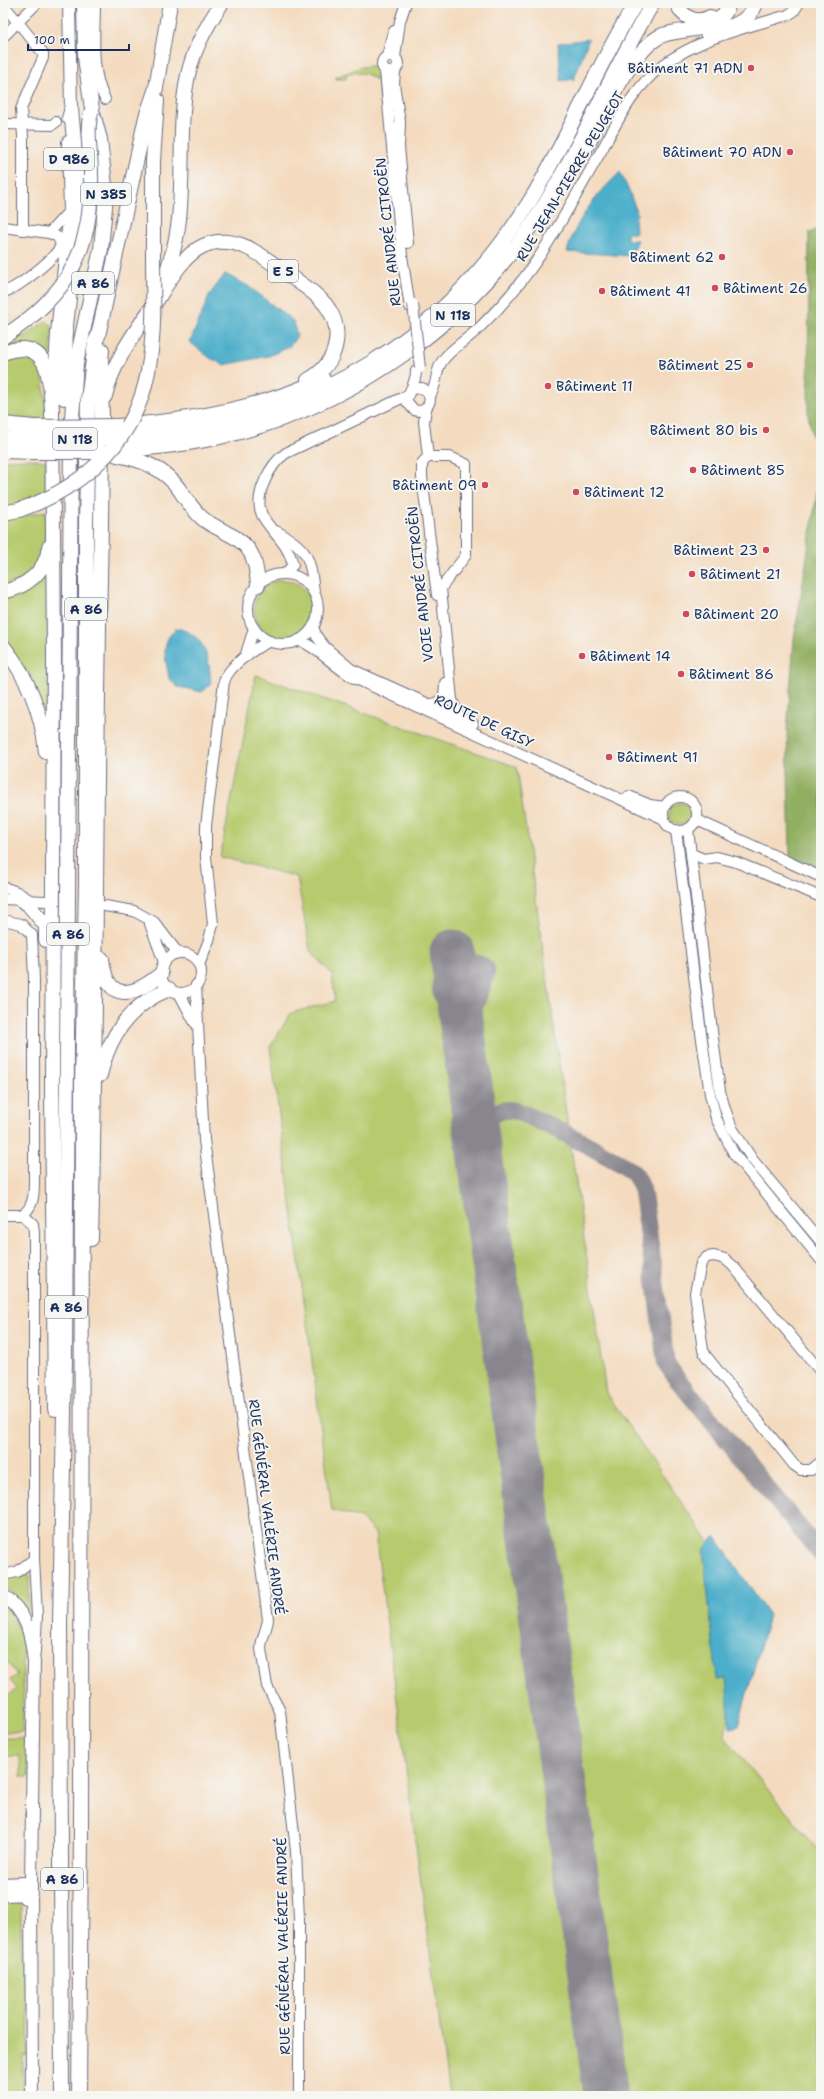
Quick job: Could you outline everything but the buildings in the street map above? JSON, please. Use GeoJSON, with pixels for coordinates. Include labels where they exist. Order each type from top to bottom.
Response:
{"type":"FeatureCollection","features":[{"type":"Feature","properties":{"kind":"highway","name":"N 385"},"geometry":{"type":"LineString","coordinates":[[84,3],[85,57],[92,110],[100,139],[106,196],[101,249]]}},
{"type":"Feature","properties":{"kind":"highway","name":"N 385"},"geometry":{"type":"LineString","coordinates":[[119,244],[146,117],[156,88],[170,3]]}},
{"type":"Feature","properties":{"kind":"highway"},"geometry":{"type":"LineString","coordinates":[[102,415],[108,384],[113,371],[146,315],[169,268],[178,236],[182,191],[184,101],[187,79],[200,41],[222,3]]}},
{"type":"Feature","properties":{"kind":"highway","name":"N 118"},"geometry":{"type":"LineString","coordinates":[[113,444],[230,422],[299,400],[354,373],[395,347],[443,308],[482,269],[499,248],[530,201],[552,162],[612,43],[636,3]]}},
{"type":"Feature","properties":{"kind":"highway","name":"N 118"},"geometry":{"type":"LineString","coordinates":[[3,438],[113,444],[174,445],[218,438],[274,422],[318,404],[373,376],[408,352],[459,310],[501,266],[546,202],[575,150],[620,60],[653,3]]}},
{"type":"Feature","properties":{"kind":"highway"},"geometry":{"type":"LineString","coordinates":[[677,3],[683,14],[698,20],[712,16],[717,12],[721,3]]}},
{"type":"Feature","properties":{"kind":"highway"},"geometry":{"type":"LineString","coordinates":[[501,266],[530,236],[565,186],[634,62],[644,48],[657,37],[670,33],[704,28],[716,23],[725,14],[729,3]]}},
{"type":"Feature","properties":{"kind":"highway"},"geometry":{"type":"LineString","coordinates":[[634,62],[652,47],[666,40],[715,31],[737,24],[748,16],[756,3]]}},
{"type":"Feature","properties":{"kind":"highway"},"geometry":{"type":"LineString","coordinates":[[3,513],[19,510],[49,498],[77,482],[104,457],[119,439],[131,420],[145,385],[152,345],[153,161],[158,103],[156,88]]}},
{"type":"Feature","properties":{"kind":"highway"},"geometry":{"type":"LineString","coordinates":[[71,109],[77,170],[77,227],[66,326],[64,392],[64,418],[71,431]]}},
{"type":"Feature","properties":{"kind":"highway"},"geometry":{"type":"LineString","coordinates":[[3,337],[29,320],[50,301],[71,272],[80,252],[89,215],[91,173],[88,120],[92,110]]}},
{"type":"Feature","properties":{"kind":"highway"},"geometry":{"type":"LineString","coordinates":[[3,428],[34,439],[113,444],[192,418],[238,408],[277,396],[322,379],[391,343],[440,304],[475,268],[530,201]]}},
{"type":"Feature","properties":{"kind":"highway","name":"E 5"},"geometry":{"type":"LineString","coordinates":[[146,315],[185,261],[197,249],[210,244],[225,242],[240,244],[258,252],[318,297],[329,310],[337,331],[334,353],[323,370],[309,380],[277,396]]}},
{"type":"Feature","properties":{"kind":"highway","name":"A 86"},"geometry":{"type":"LineString","coordinates":[[79,2096],[81,1836],[82,1085],[86,882],[86,510],[90,382],[95,342],[98,336],[119,244]]}},
{"type":"Feature","properties":{"kind":"highway","name":"A 86"},"geometry":{"type":"LineString","coordinates":[[62,2096],[61,1528],[65,1353],[71,431],[76,364],[101,249]]}},
{"type":"Feature","properties":{"kind":"highway"},"geometry":{"type":"LineString","coordinates":[[81,1313],[91,1242],[95,1094],[98,665],[102,415],[100,379],[102,350],[98,336]]}},
{"type":"Feature","properties":{"kind":"highway"},"geometry":{"type":"LineString","coordinates":[[3,353],[18,349],[25,350],[37,355],[44,361],[49,378],[52,410],[52,515],[54,574],[52,1167],[56,1487],[61,1528]]}},
{"type":"Feature","properties":{"kind":"highway"},"geometry":{"type":"LineString","coordinates":[[3,424],[34,439]]}},
{"type":"Feature","properties":{"kind":"highway","name":"N 118"},"geometry":{"type":"LineString","coordinates":[[3,451],[34,439]]}},
{"type":"Feature","properties":{"kind":"highway"},"geometry":{"type":"LineString","coordinates":[[113,444],[136,459],[158,468],[174,482],[201,518],[233,536],[246,546],[254,557],[258,585]]}},
{"type":"Feature","properties":{"kind":"highway"},"geometry":{"type":"LineString","coordinates":[[3,592],[26,584],[42,568],[48,554],[52,515]]}},
{"type":"Feature","properties":{"kind":"highway"},"geometry":{"type":"LineString","coordinates":[[3,646],[25,678],[39,714],[45,741],[53,834]]}},
{"type":"Feature","properties":{"kind":"highway"},"geometry":{"type":"LineString","coordinates":[[97,888],[102,961],[105,976],[108,982],[117,990],[131,992],[141,989],[162,968]]}},
{"type":"Feature","properties":{"kind":"highway"},"geometry":{"type":"LineString","coordinates":[[25,900],[46,926],[46,1147],[52,1167]]}},
{"type":"Feature","properties":{"kind":"highway"},"geometry":{"type":"LineString","coordinates":[[95,1094],[103,1061],[114,1035],[124,1021],[140,1004],[157,994],[174,991]]}},
{"type":"Feature","properties":{"kind":"main road","name":"D 986"},"geometry":{"type":"LineString","coordinates":[[70,3],[71,109],[68,118],[70,210]]}},
{"type":"Feature","properties":{"kind":"main road"},"geometry":{"type":"LineString","coordinates":[[52,410],[57,333],[70,210]]}},
{"type":"Feature","properties":{"kind":"main road"},"geometry":{"type":"LineString","coordinates":[[3,1595],[15,1605],[26,1620],[31,1635],[34,1662],[28,1894],[31,1964],[32,2096]]}},
{"type":"Feature","properties":{"kind":"main road"},"geometry":{"type":"LineString","coordinates":[[3,1884],[24,1884],[28,1894]]}},
{"type":"Feature","properties":{"kind":"main road"},"geometry":{"type":"LineString","coordinates":[[3,1895],[28,1894]]}},
{"type":"Feature","properties":{"kind":"street"},"geometry":{"type":"LineString","coordinates":[[3,37],[37,3]]}},
{"type":"Feature","properties":{"kind":"street"},"geometry":{"type":"LineString","coordinates":[[95,3],[96,70],[99,88],[105,99]]}},
{"type":"Feature","properties":{"kind":"street"},"geometry":{"type":"LineString","coordinates":[[391,57],[398,65],[390,71],[382,63],[391,57],[406,3]]}},
{"type":"Feature","properties":{"kind":"street","name":"RUE JEAN-PIERRE PEUGEOT"},"geometry":{"type":"LineString","coordinates":[[419,391],[435,388],[438,368],[444,359],[490,318],[525,277],[566,213],[630,101],[645,81],[663,65],[686,50],[708,40],[788,15],[794,11],[799,3]]}},
{"type":"Feature","properties":{"kind":"street"},"geometry":{"type":"LineString","coordinates":[[3,4],[43,53],[43,58],[23,104],[23,230]]}},
{"type":"Feature","properties":{"kind":"street","name":"RUE ANDRÉ CITROËN"},"geometry":{"type":"LineString","coordinates":[[390,71],[394,84],[400,122],[400,147],[419,391],[429,406],[426,409],[424,422],[428,457]]}},
{"type":"Feature","properties":{"kind":"street"},"geometry":{"type":"LineString","coordinates":[[3,124],[52,125],[56,122]]}},
{"type":"Feature","properties":{"kind":"street"},"geometry":{"type":"LineString","coordinates":[[49,234],[70,210]]}},
{"type":"Feature","properties":{"kind":"street"},"geometry":{"type":"LineString","coordinates":[[3,227],[58,236],[60,240],[60,249],[22,283],[3,292]]}},
{"type":"Feature","properties":{"kind":"street"},"geometry":{"type":"LineString","coordinates":[[285,574],[292,565],[290,553],[262,514],[260,503],[265,479],[279,458],[419,391]]}},
{"type":"Feature","properties":{"kind":"street","name":"RUE ANDRÉ CITROËN"},"geometry":{"type":"LineString","coordinates":[[410,408],[407,402],[419,391]]}},
{"type":"Feature","properties":{"kind":"street"},"geometry":{"type":"LineString","coordinates":[[385,406],[410,408],[418,411],[426,409]]}},
{"type":"Feature","properties":{"kind":"street"},"geometry":{"type":"LineString","coordinates":[[428,457],[450,457],[466,464],[466,555],[441,588],[452,696],[459,717]]}},
{"type":"Feature","properties":{"kind":"street","name":"VOIE ANDRÉ CITROËN"},"geometry":{"type":"LineString","coordinates":[[428,457],[422,463],[422,477],[436,576],[446,690],[441,700],[434,708]]}},
{"type":"Feature","properties":{"kind":"street"},"geometry":{"type":"LineString","coordinates":[[274,530],[292,539],[306,556],[310,566],[318,612],[313,627],[299,640],[285,644],[270,641],[254,628],[248,607],[253,591],[270,576],[285,574],[302,580],[314,594]]}},
{"type":"Feature","properties":{"kind":"street","name":"ROUTE DE GISY"},"geometry":{"type":"LineString","coordinates":[[313,627],[317,637],[344,665],[664,819]]}},
{"type":"Feature","properties":{"kind":"street"},"geometry":{"type":"LineString","coordinates":[[245,657],[254,628]]}},
{"type":"Feature","properties":{"kind":"street","name":"ROUTE DE GISY"},"geometry":{"type":"LineString","coordinates":[[299,640],[310,645],[339,669],[354,678],[459,717],[650,805],[665,806]]}},
{"type":"Feature","properties":{"kind":"street"},"geometry":{"type":"LineString","coordinates":[[199,965],[213,924],[206,857],[206,826],[224,682],[228,674],[245,657],[258,646],[270,641]]}},
{"type":"Feature","properties":{"kind":"street"},"geometry":{"type":"LineString","coordinates":[[434,708],[452,696]]}},
{"type":"Feature","properties":{"kind":"street"},"geometry":{"type":"LineString","coordinates":[[675,798],[686,798],[695,804],[697,810],[697,820],[688,829],[676,830],[669,826],[664,819],[665,806],[675,798]]}},
{"type":"Feature","properties":{"kind":"street"},"geometry":{"type":"LineString","coordinates":[[697,820],[821,877]]}},
{"type":"Feature","properties":{"kind":"street"},"geometry":{"type":"LineString","coordinates":[[688,829],[712,1032],[720,1091],[725,1109],[732,1128],[748,1154],[821,1242]]}},
{"type":"Feature","properties":{"kind":"street"},"geometry":{"type":"LineString","coordinates":[[676,830],[702,1040],[710,1094],[716,1118],[734,1154],[821,1260]]}},
{"type":"Feature","properties":{"kind":"street"},"geometry":{"type":"LineString","coordinates":[[692,854],[704,859],[717,857],[736,862],[821,897]]}},
{"type":"Feature","properties":{"kind":"street"},"geometry":{"type":"LineString","coordinates":[[3,887],[17,892],[25,900]]}},
{"type":"Feature","properties":{"kind":"street"},"geometry":{"type":"LineString","coordinates":[[3,899],[46,901]]}},
{"type":"Feature","properties":{"kind":"street"},"geometry":{"type":"LineString","coordinates":[[105,906],[134,911],[154,922],[178,953]]}},
{"type":"Feature","properties":{"kind":"street"},"geometry":{"type":"LineString","coordinates":[[134,911],[152,926],[162,968],[163,982],[174,991],[188,991],[196,985],[201,973],[199,965],[190,955],[178,953],[172,954],[162,968]]}},
{"type":"Feature","properties":{"kind":"street"},"geometry":{"type":"LineString","coordinates":[[3,920],[22,924],[32,935],[34,979],[34,1201],[23,1215]]}},
{"type":"Feature","properties":{"kind":"street"},"geometry":{"type":"LineString","coordinates":[[190,955],[206,946]]}},
{"type":"Feature","properties":{"kind":"street","name":"RUE GÉNÉRAL VALÉRIE ANDRÉ"},"geometry":{"type":"LineString","coordinates":[[196,985],[205,1152],[268,1619],[268,1628],[261,1643],[261,1649],[267,1686],[280,1711],[296,1851],[299,1919],[299,2096]]}},
{"type":"Feature","properties":{"kind":"street","name":"RUE GÉNÉRAL VALÉRIE ANDRÉ"},"geometry":{"type":"LineString","coordinates":[[174,991],[193,1017],[198,1038]]}},
{"type":"Feature","properties":{"kind":"street"},"geometry":{"type":"LineString","coordinates":[[3,1215],[23,1215],[33,1224],[34,1233],[34,1559],[37,1616],[34,1662]]}},
{"type":"Feature","properties":{"kind":"street"},"geometry":{"type":"LineString","coordinates":[[821,1372],[733,1266],[725,1259],[714,1256],[707,1257],[701,1263],[695,1292],[706,1356],[794,1465],[801,1470],[811,1470],[821,1462]]}},
{"type":"Feature","properties":{"kind":"street"},"geometry":{"type":"LineString","coordinates":[[3,1575],[17,1572],[34,1559]]}},
{"type":"Feature","properties":{"kind":"green space"},"geometry":{"type":"Polygon","coordinates":[[[371,66],[379,72],[381,77],[385,102],[381,102],[378,81],[365,73],[346,74],[346,79],[336,79],[336,77],[362,67],[371,66]]]}},
{"type":"Feature","properties":{"kind":"green space"},"geometry":{"type":"Polygon","coordinates":[[[821,228],[821,869],[790,857],[787,731],[794,639],[820,473],[808,415],[809,233],[821,228]]]}},
{"type":"Feature","properties":{"kind":"green space"},"geometry":{"type":"Polygon","coordinates":[[[46,321],[52,326],[51,361],[7,347],[6,343],[18,335],[25,336],[46,321]]]}},
{"type":"Feature","properties":{"kind":"green space"},"geometry":{"type":"Polygon","coordinates":[[[12,356],[29,357],[42,366],[47,420],[3,421],[3,359],[12,356]]]}},
{"type":"Feature","properties":{"kind":"green space"},"geometry":{"type":"Polygon","coordinates":[[[30,459],[46,461],[46,496],[3,509],[3,460],[30,459]]]}},
{"type":"Feature","properties":{"kind":"green space"},"geometry":{"type":"Polygon","coordinates":[[[46,511],[45,539],[41,557],[31,572],[21,579],[3,586],[3,520],[46,511]]]}},
{"type":"Feature","properties":{"kind":"green space"},"geometry":{"type":"Polygon","coordinates":[[[48,571],[49,732],[15,654],[3,639],[3,596],[48,571]]]}},
{"type":"Feature","properties":{"kind":"green space"},"geometry":{"type":"Polygon","coordinates":[[[283,580],[294,582],[307,593],[310,598],[312,609],[310,620],[299,633],[294,636],[283,638],[272,636],[259,625],[256,620],[254,609],[256,598],[267,585],[272,582],[283,580]]]}},
{"type":"Feature","properties":{"kind":"green space"},"geometry":{"type":"Polygon","coordinates":[[[256,675],[517,767],[606,1393],[759,1615],[724,1736],[821,1854],[821,2096],[449,2096],[375,1533],[361,1518],[332,1510],[270,1047],[291,1013],[335,1001],[332,974],[310,951],[297,877],[220,857],[256,675]]]}},
{"type":"Feature","properties":{"kind":"green space"},"geometry":{"type":"Polygon","coordinates":[[[680,803],[688,806],[691,814],[688,822],[680,825],[672,822],[669,814],[672,806],[680,803]]]}},
{"type":"Feature","properties":{"kind":"green space"},"geometry":{"type":"Polygon","coordinates":[[[29,1568],[29,1613],[3,1586],[3,1578],[29,1568]]]}},
{"type":"Feature","properties":{"kind":"green space"},"geometry":{"type":"Polygon","coordinates":[[[3,1605],[13,1616],[23,1638],[23,1732],[3,1732],[3,1700],[17,1689],[10,1680],[17,1675],[3,1656],[3,1605]]]}},
{"type":"Feature","properties":{"kind":"green space"},"geometry":{"type":"Polygon","coordinates":[[[3,1738],[23,1738],[27,1740],[29,1777],[21,1777],[20,1756],[3,1756],[3,1738]]]}},
{"type":"Feature","properties":{"kind":"green space"},"geometry":{"type":"Polygon","coordinates":[[[3,1900],[18,1900],[21,1903],[21,1953],[29,1973],[28,2055],[23,2056],[23,2096],[3,2096],[3,1900]]]}},
{"type":"Feature","properties":{"kind":"water"},"geometry":{"type":"Polygon","coordinates":[[[589,39],[574,79],[561,81],[558,43],[589,39]]]}},
{"type":"Feature","properties":{"kind":"water"},"geometry":{"type":"Polygon","coordinates":[[[620,172],[638,215],[635,216],[636,233],[627,233],[627,240],[638,240],[631,256],[567,252],[576,228],[588,208],[620,172]]]}},
{"type":"Feature","properties":{"kind":"water"},"geometry":{"type":"Polygon","coordinates":[[[225,274],[248,286],[293,321],[297,336],[290,346],[269,356],[224,365],[210,358],[190,342],[210,294],[225,274]]]}},
{"type":"Feature","properties":{"kind":"water"},"geometry":{"type":"Polygon","coordinates":[[[176,628],[186,631],[194,636],[204,648],[209,665],[211,684],[202,692],[178,687],[169,679],[165,652],[167,640],[176,628]]]}},
{"type":"Feature","properties":{"kind":"water"},"geometry":{"type":"Polygon","coordinates":[[[715,1536],[769,1615],[738,1726],[730,1728],[726,1679],[717,1680],[703,1550],[715,1536]]]}},
{"type":"Feature","properties":{"kind":"taxiway"},"geometry":{"type":"LineString","coordinates":[[461,1015],[448,1005],[442,994],[441,983],[445,974],[452,966],[462,962],[474,963],[486,969],[486,975],[464,1035]]}},
{"type":"Feature","properties":{"kind":"taxiway"},"geometry":{"type":"LineString","coordinates":[[478,1150],[481,1132],[486,1121],[495,1113],[503,1110],[512,1110],[526,1115],[598,1150],[635,1175],[640,1184],[644,1197],[666,1363],[677,1379],[821,1554]]}},
{"type":"Feature","properties":{"kind":"runway"},"geometry":{"type":"LineString","coordinates":[[452,952],[606,2096]]}},
{"type":"Feature","properties":{"kind":"place","name":"Bâtiment 71 ADN"},"geometry":{"type":"Point","coordinates":[751,68]}},
{"type":"Feature","properties":{"kind":"place","name":"Bâtiment 70 ADN"},"geometry":{"type":"Point","coordinates":[790,152]}},
{"type":"Feature","properties":{"kind":"place","name":"Bâtiment 62"},"geometry":{"type":"Point","coordinates":[722,257]}},
{"type":"Feature","properties":{"kind":"place","name":"Bâtiment 26"},"geometry":{"type":"Point","coordinates":[715,288]}},
{"type":"Feature","properties":{"kind":"place","name":"Bâtiment 41"},"geometry":{"type":"Point","coordinates":[602,291]}},
{"type":"Feature","properties":{"kind":"place","name":"Bâtiment 25"},"geometry":{"type":"Point","coordinates":[750,365]}},
{"type":"Feature","properties":{"kind":"place","name":"Bâtiment 11"},"geometry":{"type":"Point","coordinates":[548,386]}},
{"type":"Feature","properties":{"kind":"place","name":"Bâtiment 80 bis"},"geometry":{"type":"Point","coordinates":[766,430]}},
{"type":"Feature","properties":{"kind":"place","name":"Bâtiment 85"},"geometry":{"type":"Point","coordinates":[693,470]}},
{"type":"Feature","properties":{"kind":"place","name":"Bâtiment 09"},"geometry":{"type":"Point","coordinates":[485,485]}},
{"type":"Feature","properties":{"kind":"place","name":"Bâtiment 12"},"geometry":{"type":"Point","coordinates":[576,492]}},
{"type":"Feature","properties":{"kind":"place","name":"Bâtiment 23"},"geometry":{"type":"Point","coordinates":[766,550]}},
{"type":"Feature","properties":{"kind":"place","name":"Bâtiment 21"},"geometry":{"type":"Point","coordinates":[692,574]}},
{"type":"Feature","properties":{"kind":"place","name":"Bâtiment 20"},"geometry":{"type":"Point","coordinates":[686,614]}},
{"type":"Feature","properties":{"kind":"place","name":"Bâtiment 14"},"geometry":{"type":"Point","coordinates":[582,656]}},
{"type":"Feature","properties":{"kind":"place","name":"Bâtiment 86"},"geometry":{"type":"Point","coordinates":[681,674]}},
{"type":"Feature","properties":{"kind":"place","name":"Bâtiment 91"},"geometry":{"type":"Point","coordinates":[609,757]}}]}
